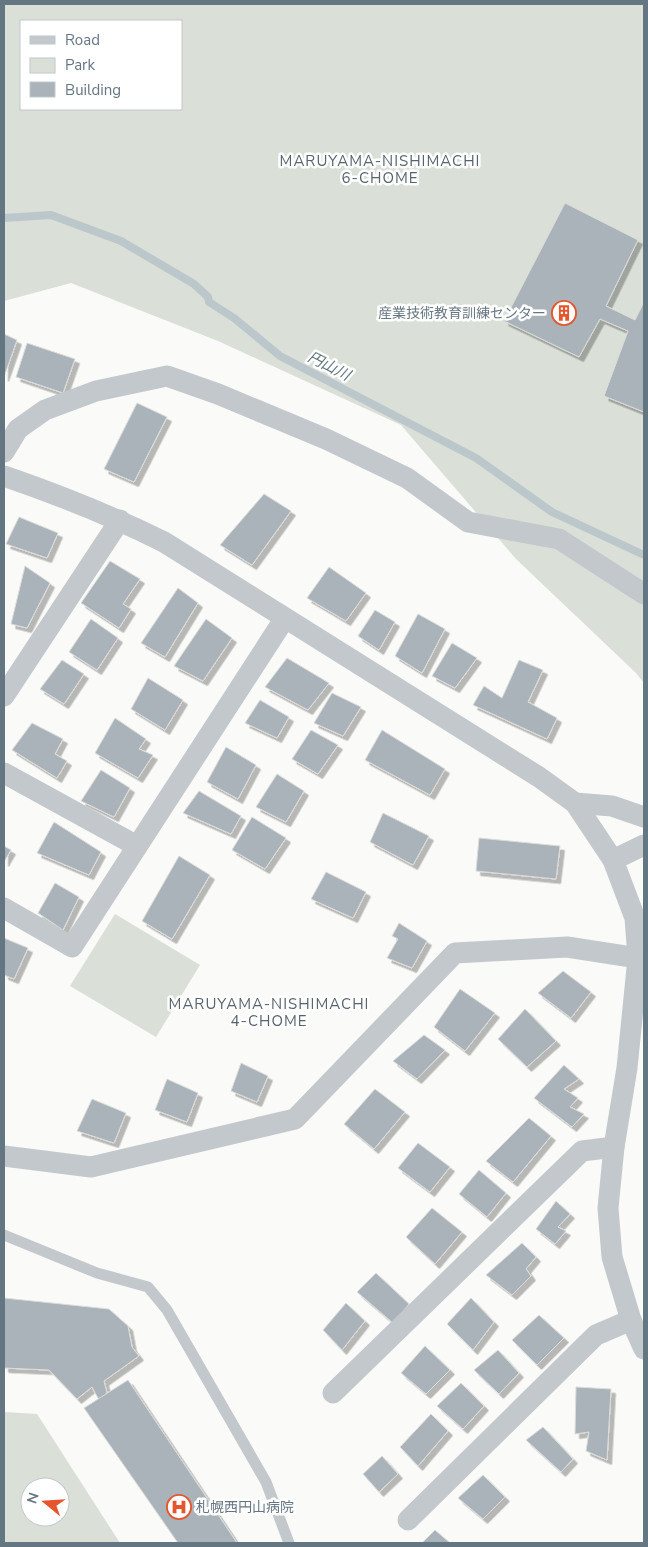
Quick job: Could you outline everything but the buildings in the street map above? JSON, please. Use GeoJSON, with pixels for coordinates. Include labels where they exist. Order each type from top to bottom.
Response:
{"type":"FeatureCollection","features":[{"type":"Feature","properties":{"kind":"street"},"geometry":{"type":"LineString","coordinates":[[4,452],[18,429],[45,410],[96,391],[168,376],[218,394],[326,439],[407,478],[468,522],[560,539],[644,594]]}},
{"type":"Feature","properties":{"kind":"street"},"geometry":{"type":"LineString","coordinates":[[4,476],[59,495],[120,520],[164,542],[539,777],[575,803],[612,860],[640,915],[638,958],[627,1068],[614,1147],[608,1208],[612,1257],[631,1320],[644,1350]]}},
{"type":"Feature","properties":{"kind":"street"},"geometry":{"type":"LineString","coordinates":[[6,689],[120,520]]}},
{"type":"Feature","properties":{"kind":"street"},"geometry":{"type":"LineString","coordinates":[[4,908],[72,947],[285,618]]}},
{"type":"Feature","properties":{"kind":"street"},"geometry":{"type":"LineString","coordinates":[[4,773],[137,846]]}},
{"type":"Feature","properties":{"kind":"street"},"geometry":{"type":"LineString","coordinates":[[575,803],[612,806],[644,817]]}},
{"type":"Feature","properties":{"kind":"street"},"geometry":{"type":"LineString","coordinates":[[612,860],[644,845]]}},
{"type":"Feature","properties":{"kind":"street"},"geometry":{"type":"LineString","coordinates":[[4,1156],[91,1167],[295,1119],[455,953],[566,947],[638,958]]}},
{"type":"Feature","properties":{"kind":"street"},"geometry":{"type":"LineString","coordinates":[[333,1393],[582,1151],[614,1147]]}},
{"type":"Feature","properties":{"kind":"street"},"geometry":{"type":"LineString","coordinates":[[408,1520],[596,1335],[631,1320]]}},
{"type":"Feature","properties":{"kind":"lane"},"geometry":{"type":"LineString","coordinates":[[4,1235],[97,1273],[148,1287],[167,1310],[266,1482],[289,1543]]}},
{"type":"Feature","properties":{"kind":"green space"},"geometry":{"type":"Polygon","coordinates":[[[4,4],[644,4],[644,683],[636,673],[516,559],[401,425],[218,341],[71,283],[4,301],[4,4]]]}},
{"type":"Feature","properties":{"kind":"green space"},"geometry":{"type":"Polygon","coordinates":[[[115,914],[200,965],[156,1037],[70,986],[115,914]]]}},
{"type":"Feature","properties":{"kind":"green space"},"geometry":{"type":"Polygon","coordinates":[[[4,1412],[37,1414],[120,1543],[4,1543],[4,1412]]]}},
{"type":"Feature","properties":{"kind":"waterway","name":"円山川"},"geometry":{"type":"LineString","coordinates":[[4,218],[51,215],[121,241],[194,284],[208,297],[209,302],[234,318],[280,356],[476,458],[552,512],[644,555]]}},
{"type":"Feature","properties":{"kind":"place","name":"産業技術教育訓練センター"},"geometry":{"type":"Point","coordinates":[564,313]}},
{"type":"Feature","properties":{"kind":"place","name":"札幌西円山病院"},"geometry":{"type":"Point","coordinates":[179,1507]}},
{"type":"Feature","properties":{"kind":"district","name":"MARUYAMA-NISHIMACHI 6-CHOME"},"geometry":{"type":"Point","coordinates":[380,170]}},
{"type":"Feature","properties":{"kind":"district","name":"MARUYAMA-NISHIMACHI 4-CHOME"},"geometry":{"type":"Point","coordinates":[269,1012]}}]}
